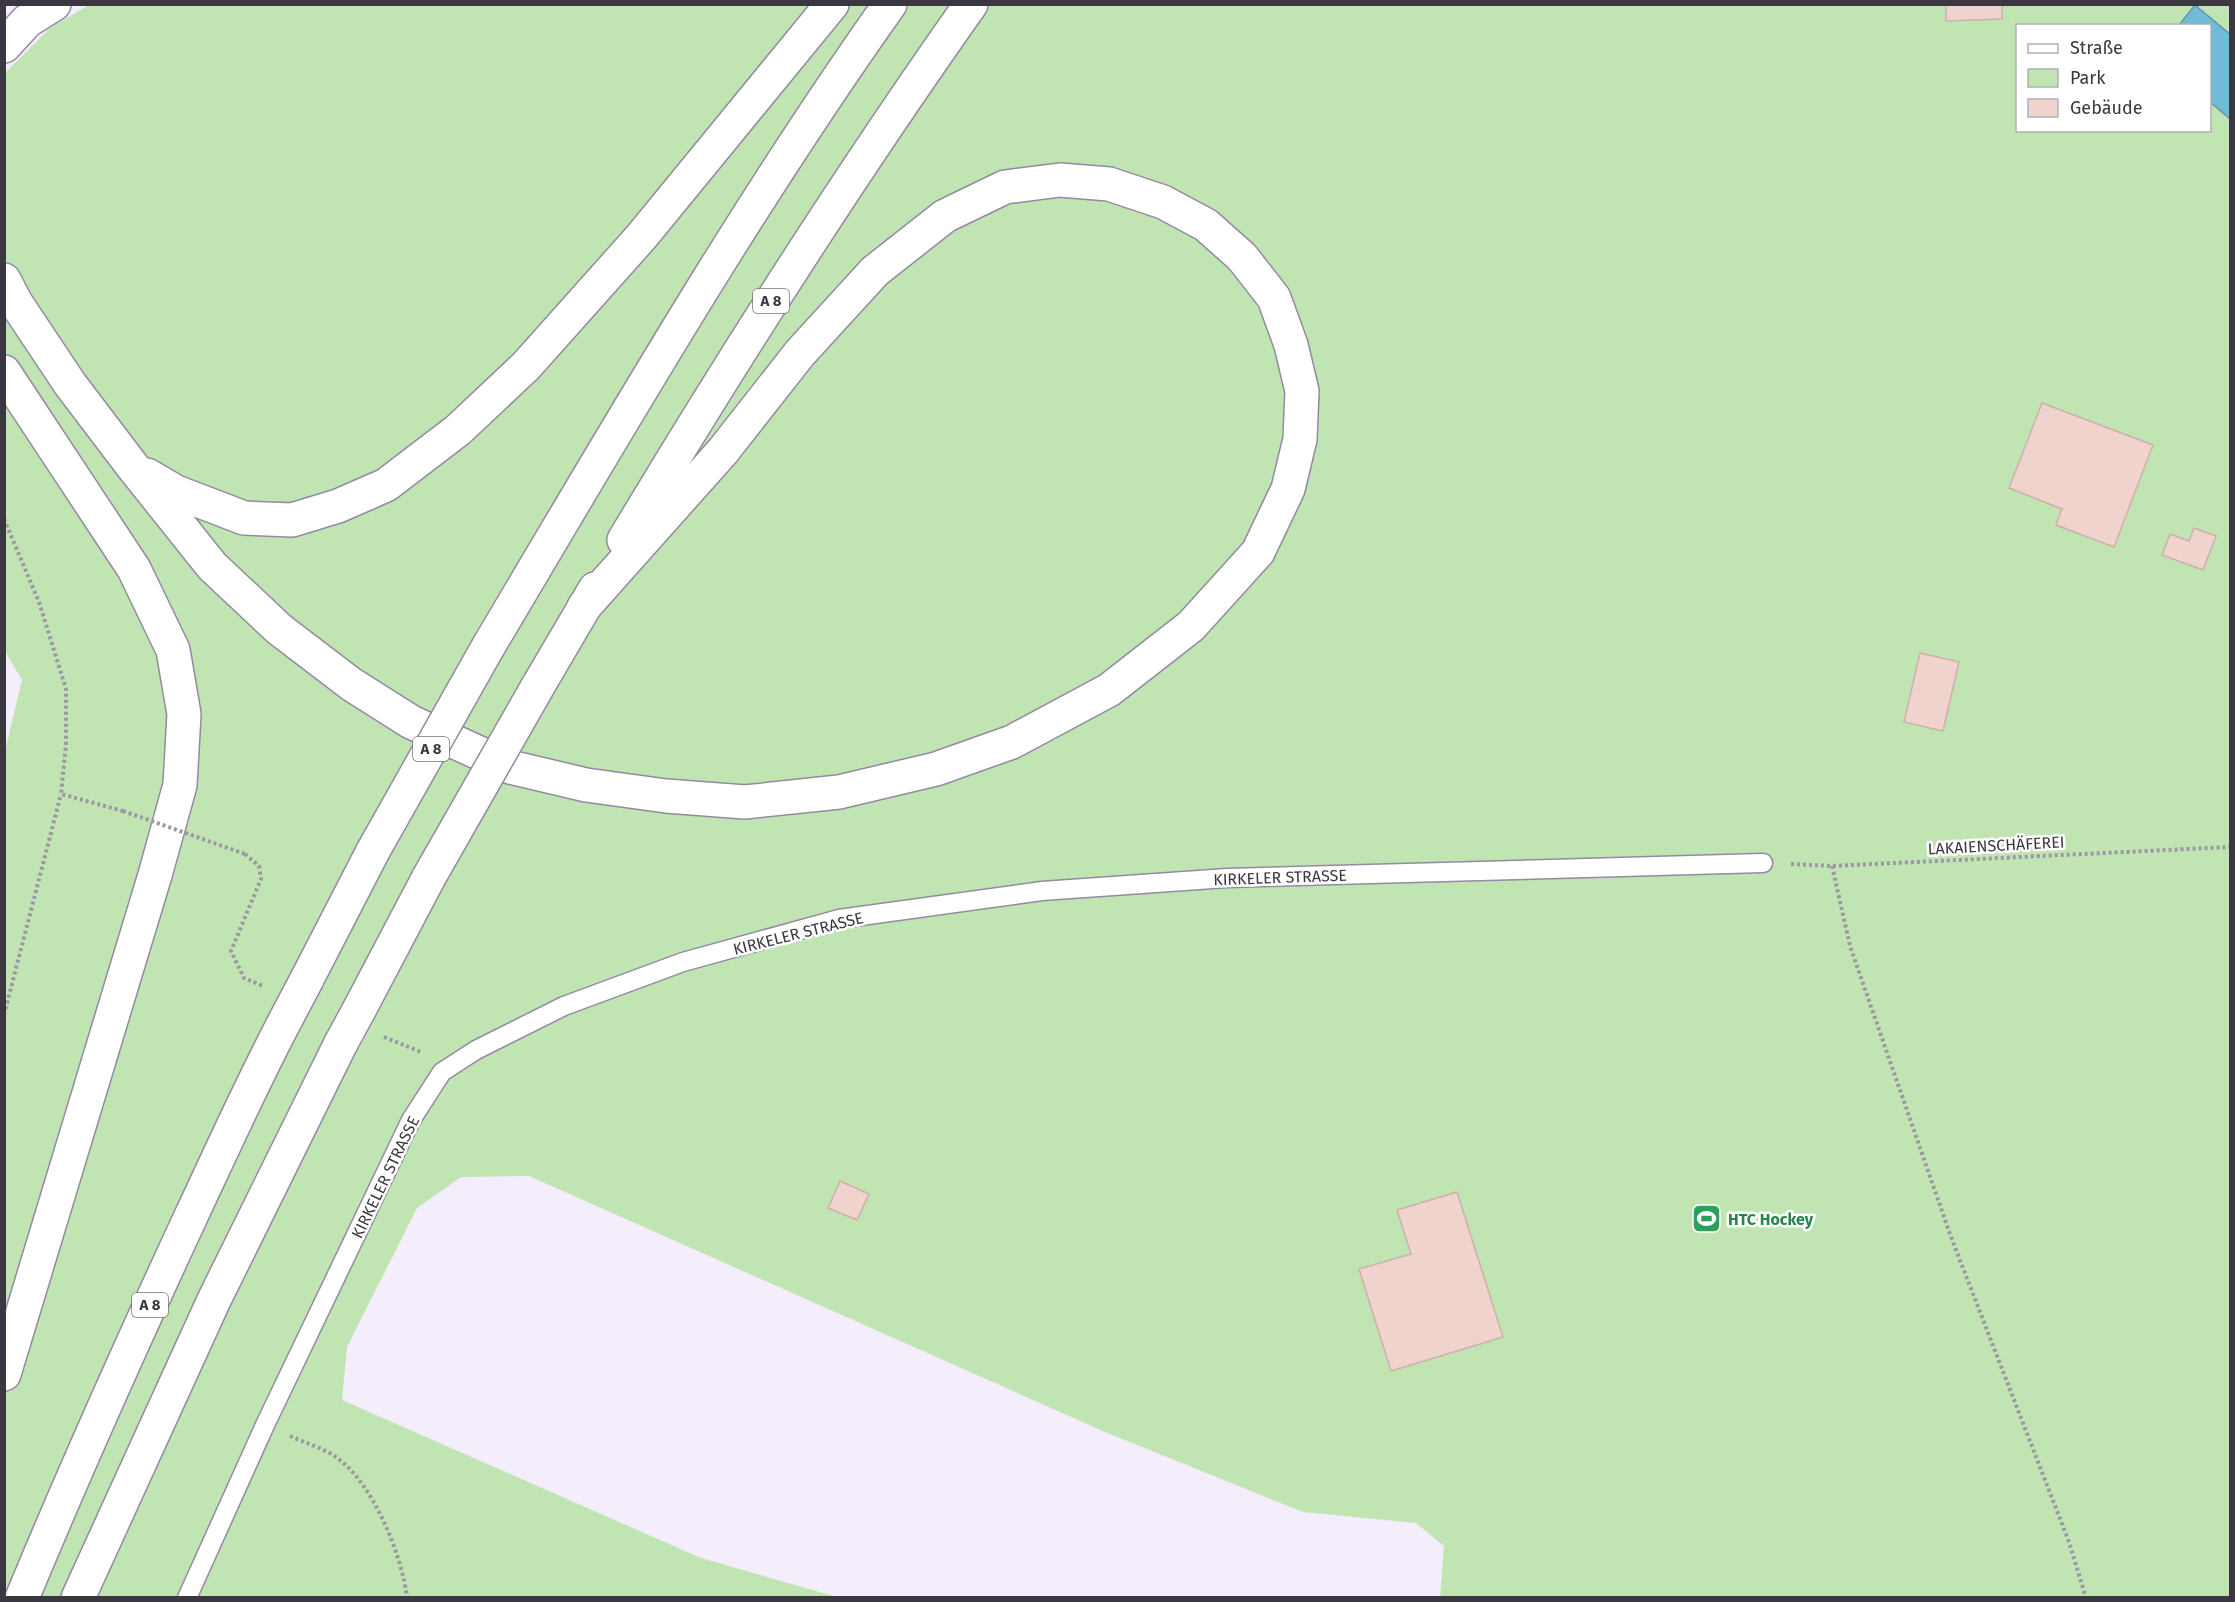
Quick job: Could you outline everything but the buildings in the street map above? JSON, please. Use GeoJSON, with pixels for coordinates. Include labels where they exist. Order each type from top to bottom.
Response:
{"type":"FeatureCollection","features":[{"type":"Feature","properties":{"kind":"main road"},"geometry":{"type":"LineString","coordinates":[[4,46],[27,21],[54,4]]}},
{"type":"Feature","properties":{"kind":"main road"},"geometry":{"type":"LineString","coordinates":[[133,467],[176,492],[244,518],[292,520],[338,506],[386,485],[458,430],[526,366],[642,236],[832,4]]}},
{"type":"Feature","properties":{"kind":"main road","name":"A 8"},"geometry":{"type":"LineString","coordinates":[[22,1598],[82,1453],[266,1057],[374,851],[488,647],[633,404],[748,218],[890,4]]}},
{"type":"Feature","properties":{"kind":"main road","name":"A 8"},"geometry":{"type":"LineString","coordinates":[[78,1598],[214,1300],[341,1043],[429,877],[584,607],[683,442],[793,266],[971,4]]}},
{"type":"Feature","properties":{"kind":"main road"},"geometry":{"type":"LineString","coordinates":[[4,280],[16,303],[70,384],[212,566],[279,629],[351,684],[411,722],[510,767],[586,785],[666,796],[745,802],[839,792],[936,769],[1012,742],[1109,690],[1191,626],[1258,552],[1288,489],[1300,439],[1302,391],[1291,345],[1274,298],[1242,257],[1206,225],[1163,202],[1109,184],[1060,180],[1005,187],[945,216],[875,271],[800,353],[723,451],[584,607]]}},
{"type":"Feature","properties":{"kind":"main road"},"geometry":{"type":"LineString","coordinates":[[4,372],[134,569],[173,650],[184,714],[180,785],[155,876],[4,1374]]}},
{"type":"Feature","properties":{"kind":"lane","name":"KIRKELER STRASSE"},"geometry":{"type":"LineString","coordinates":[[186,1598],[265,1425],[411,1120],[442,1072],[476,1050],[564,1006],[683,962],[838,919],[1042,891],[1227,878],[1763,863]]}},
{"type":"Feature","properties":{"kind":"path"},"geometry":{"type":"LineString","coordinates":[[4,519],[39,602],[66,689],[66,744],[61,794],[4,1016]]}},
{"type":"Feature","properties":{"kind":"path"},"geometry":{"type":"LineString","coordinates":[[61,794],[123,811],[245,854]]}},
{"type":"Feature","properties":{"kind":"path","name":"LAKAIENSCHÄFEREI"},"geometry":{"type":"LineString","coordinates":[[1763,863],[1832,866],[2230,847]]}},
{"type":"Feature","properties":{"kind":"path"},"geometry":{"type":"LineString","coordinates":[[1832,866],[1850,946],[1951,1237],[2069,1542],[2086,1598]]}},
{"type":"Feature","properties":{"kind":"path"},"geometry":{"type":"LineString","coordinates":[[265,1425],[337,1458],[364,1485],[382,1516],[405,1582],[407,1598]]}},
{"type":"Feature","properties":{"kind":"green space"},"geometry":{"type":"Polygon","coordinates":[[[89,5],[2230,5],[2230,1597],[1440,1597],[1444,1546],[1416,1523],[1303,1512],[1105,1432],[529,1176],[461,1177],[417,1208],[347,1347],[342,1400],[701,1558],[837,1597],[5,1597],[4,755],[22,680],[5,651],[5,73],[50,28],[89,5]]]}},
{"type":"Feature","properties":{"kind":"water"},"geometry":{"type":"Polygon","coordinates":[[[2195,5],[2230,34],[2230,119],[2211,103],[2211,24],[2180,24],[2195,5]]]}},
{"type":"Feature","properties":{"kind":"place","name":"HTC Hockey"},"geometry":{"type":"Point","coordinates":[1707,1219]}}]}
